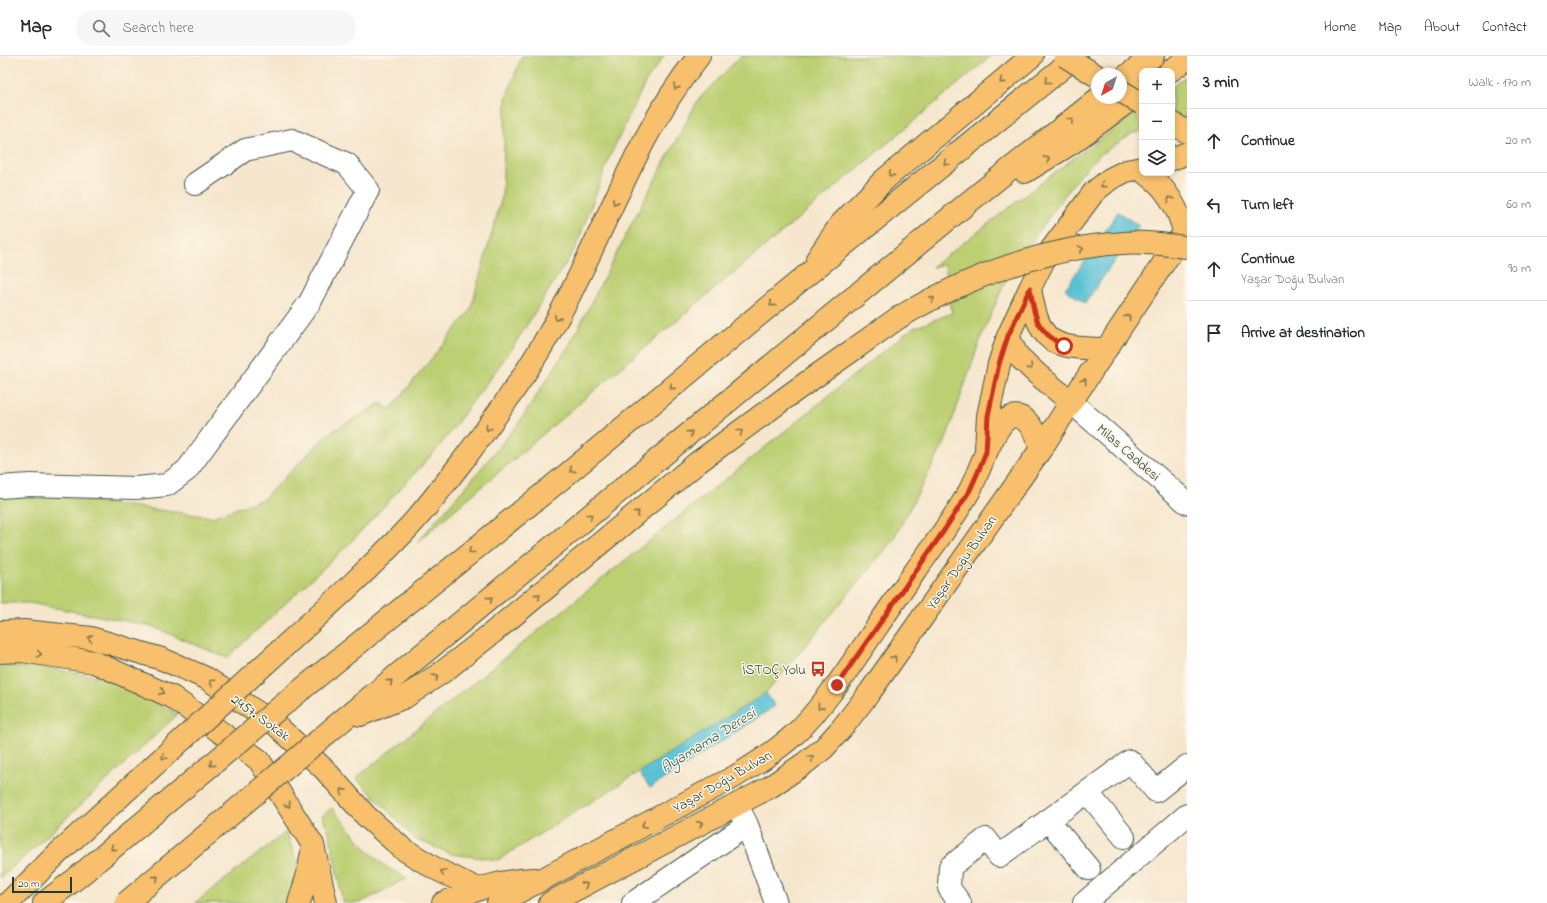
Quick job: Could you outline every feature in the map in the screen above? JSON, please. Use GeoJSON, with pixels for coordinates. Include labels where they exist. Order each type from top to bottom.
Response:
{"type":"FeatureCollection","features":[{"type":"Feature","properties":{"kind":"main road"},"geometry":{"type":"LineString","coordinates":[[8,903],[55,856],[265,664],[408,528],[444,485],[495,419],[525,374],[550,331],[580,273],[655,120],[676,87],[699,56]]}},
{"type":"Feature","properties":{"kind":"main road"},"geometry":{"type":"LineString","coordinates":[[802,280],[840,225],[884,180],[1032,56]]}},
{"type":"Feature","properties":{"kind":"main road"},"geometry":{"type":"LineString","coordinates":[[1065,56],[1091,72]]}},
{"type":"Feature","properties":{"kind":"main road"},"geometry":{"type":"LineString","coordinates":[[44,903],[78,877],[296,694],[560,480],[1077,56]]}},
{"type":"Feature","properties":{"kind":"main road"},"geometry":{"type":"LineString","coordinates":[[1127,76],[1153,56]]}},
{"type":"Feature","properties":{"kind":"main road"},"geometry":{"type":"LineString","coordinates":[[1174,68],[1187,59]]}},
{"type":"Feature","properties":{"kind":"main road"},"geometry":{"type":"LineString","coordinates":[[975,197],[1024,173],[1066,146],[1139,93]]}},
{"type":"Feature","properties":{"kind":"main road"},"geometry":{"type":"LineString","coordinates":[[1127,95],[1139,102]]}},
{"type":"Feature","properties":{"kind":"main road"},"geometry":{"type":"LineString","coordinates":[[126,903],[338,724],[975,197],[1091,104]]}},
{"type":"Feature","properties":{"kind":"main road"},"geometry":{"type":"LineString","coordinates":[[1175,125],[1187,132]]}},
{"type":"Feature","properties":{"kind":"main road"},"geometry":{"type":"LineString","coordinates":[[1175,158],[1187,153]]}},
{"type":"Feature","properties":{"kind":"main road"},"geometry":{"type":"LineString","coordinates":[[986,452],[988,416],[999,364],[1008,336],[1045,258],[1094,192],[1126,171],[1139,170]]}},
{"type":"Feature","properties":{"kind":"main road"},"geometry":{"type":"LineString","coordinates":[[338,724],[405,697],[444,671],[492,634],[697,463],[898,318],[943,293],[981,276],[1021,262],[1059,253],[1124,243],[1186,236],[1181,218],[1172,202],[1151,176]]}},
{"type":"Feature","properties":{"kind":"main road","name":"Yaşar Doğu Bulvarı"},"geometry":{"type":"LineString","coordinates":[[550,903],[770,787],[824,748],[842,728],[870,692],[1041,450],[1106,349],[1186,236]]}},
{"type":"Feature","properties":{"kind":"main road"},"geometry":{"type":"LineString","coordinates":[[1030,288],[1034,311],[1039,326],[1050,339],[1064,346],[1082,349],[1106,349]]}},
{"type":"Feature","properties":{"kind":"main road"},"geometry":{"type":"LineString","coordinates":[[1008,336],[1017,355],[1037,374],[1071,402]]}},
{"type":"Feature","properties":{"kind":"main road"},"geometry":{"type":"LineString","coordinates":[[986,452],[1004,422],[1012,417],[1022,418],[1028,423],[1036,434],[1041,450]]}},
{"type":"Feature","properties":{"kind":"main road","name":"Yaşar Doğu Bulvarı"},"geometry":{"type":"LineString","coordinates":[[443,903],[478,889],[514,879],[542,879],[734,777],[759,762],[798,731],[818,710],[837,685],[945,529],[970,490],[986,452]]}},
{"type":"Feature","properties":{"kind":"main road","name":"2457. Sokak"},"geometry":{"type":"LineString","coordinates":[[0,632],[24,631],[91,638],[162,659],[206,678],[276,725],[324,769],[366,816],[402,849],[436,869],[478,889]]}},
{"type":"Feature","properties":{"kind":"main road"},"geometry":{"type":"LineString","coordinates":[[0,652],[21,651],[94,662],[172,697],[259,760],[313,845],[326,903]]}},
{"type":"Feature","properties":{"kind":"main road"},"geometry":{"type":"LineString","coordinates":[[299,903],[308,874],[313,845]]}},
{"type":"Feature","properties":{"kind":"main road"},"geometry":{"type":"LineString","coordinates":[[498,903],[542,879]]}},
{"type":"Feature","properties":{"kind":"street"},"geometry":{"type":"LineString","coordinates":[[0,487],[30,485],[143,488],[167,486],[187,470],[310,302],[368,190],[347,164],[292,140],[245,150],[195,184]]}},
{"type":"Feature","properties":{"kind":"street","name":"Milas Caddesi"},"geometry":{"type":"LineString","coordinates":[[1071,402],[1187,503]]}},
{"type":"Feature","properties":{"kind":"street"},"geometry":{"type":"LineString","coordinates":[[960,903],[949,888],[950,867],[986,839],[999,856],[1130,761],[1156,791],[1187,766]]}},
{"type":"Feature","properties":{"kind":"street"},"geometry":{"type":"LineString","coordinates":[[1087,792],[1124,837]]}},
{"type":"Feature","properties":{"kind":"street"},"geometry":{"type":"LineString","coordinates":[[737,805],[747,825],[776,903]]}},
{"type":"Feature","properties":{"kind":"street"},"geometry":{"type":"LineString","coordinates":[[1084,903],[1187,815]]}},
{"type":"Feature","properties":{"kind":"street"},"geometry":{"type":"LineString","coordinates":[[1048,820],[1089,869]]}},
{"type":"Feature","properties":{"kind":"street"},"geometry":{"type":"LineString","coordinates":[[633,903],[747,825]]}},
{"type":"Feature","properties":{"kind":"green space"},"geometry":{"type":"Polygon","coordinates":[[[522,56],[664,56],[645,83],[610,156],[576,247],[511,350],[439,447],[348,545],[227,658],[151,626],[29,603],[0,603],[0,495],[24,492],[212,517],[263,499],[328,434],[381,403],[390,410],[470,311],[502,197],[506,98],[522,56]]]}},
{"type":"Feature","properties":{"kind":"green space"},"geometry":{"type":"Polygon","coordinates":[[[741,56],[991,56],[418,541],[518,424],[570,344],[642,204],[698,100],[741,56]]]}},
{"type":"Feature","properties":{"kind":"green space"},"geometry":{"type":"Polygon","coordinates":[[[1187,76],[1187,116],[1175,119],[1175,104],[1175,85],[1187,76]]]}},
{"type":"Feature","properties":{"kind":"green space"},"geometry":{"type":"Polygon","coordinates":[[[1139,111],[1139,132],[1132,134],[1101,154],[1078,177],[1009,273],[980,340],[945,442],[893,540],[766,693],[498,860],[452,854],[415,839],[356,778],[911,329],[952,313],[945,265],[932,267],[1075,157],[1139,111]]]}},
{"type":"Feature","properties":{"kind":"green space"},"geometry":{"type":"Polygon","coordinates":[[[32,666],[108,678],[178,714],[0,878],[0,667],[32,666]]]}},
{"type":"Feature","properties":{"kind":"green space"},"geometry":{"type":"Polygon","coordinates":[[[332,808],[367,850],[388,868],[407,878],[360,903],[343,903],[329,832],[322,816],[332,808]]]}},
{"type":"Feature","properties":{"kind":"green space"},"geometry":{"type":"Polygon","coordinates":[[[286,832],[302,874],[290,903],[195,903],[286,832]]]}},
{"type":"Feature","properties":{"kind":"water"},"geometry":{"type":"Polygon","coordinates":[[[1118,212],[1139,226],[1085,303],[1065,289],[1118,212]]]}},
{"type":"Feature","properties":{"kind":"water","name":"Ayamama Deresi"},"geometry":{"type":"Polygon","coordinates":[[[766,693],[775,706],[650,788],[639,772],[766,693]]]}},
{"type":"Feature","properties":{"kind":"place","name":"İSTOÇ Yolu"},"geometry":{"type":"Point","coordinates":[818,669]}},
{"type":"Feature","properties":{"kind":"route"},"geometry":{"type":"LineString","coordinates":[[837,685],[945,529],[970,490],[986,452],[988,416],[999,364],[1008,336],[1030,288],[1034,311],[1039,326],[1050,339],[1064,346]]}}]}
